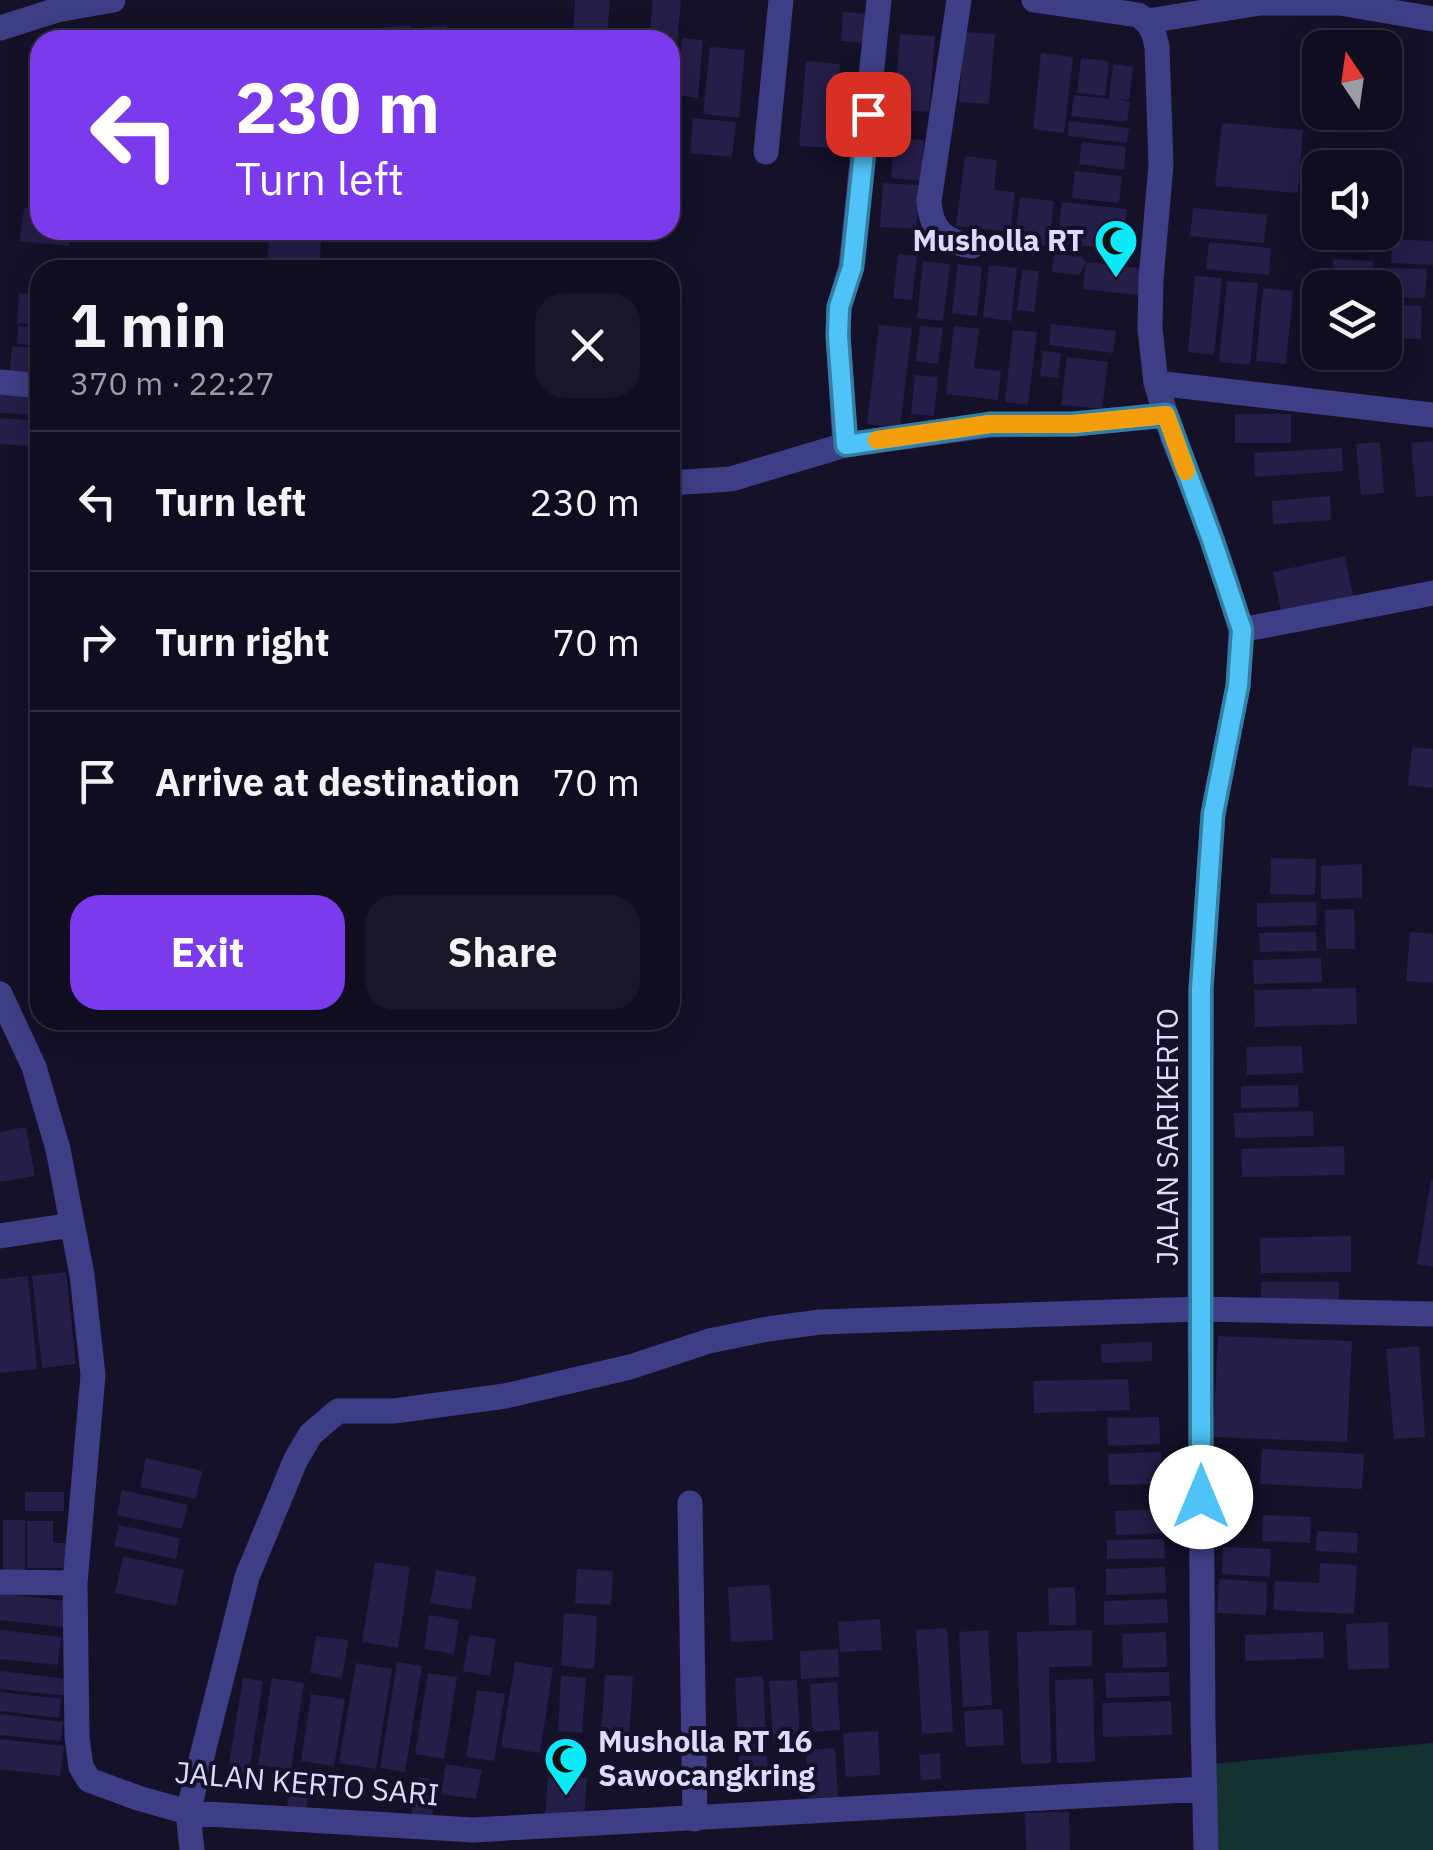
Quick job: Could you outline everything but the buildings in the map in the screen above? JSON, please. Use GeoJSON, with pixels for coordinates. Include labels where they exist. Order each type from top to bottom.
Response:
{"type":"FeatureCollection","features":[{"type":"Feature","properties":{"kind":"street"},"geometry":{"type":"LineString","coordinates":[[0,28],[57,10],[113,0]]}},
{"type":"Feature","properties":{"kind":"street"},"geometry":{"type":"LineString","coordinates":[[766,152],[781,0]]}},
{"type":"Feature","properties":{"kind":"street"},"geometry":{"type":"LineString","coordinates":[[846,445],[839,307],[852,267],[880,0]]}},
{"type":"Feature","properties":{"kind":"street"},"geometry":{"type":"LineString","coordinates":[[959,0],[929,201],[933,225],[954,243],[972,246]]}},
{"type":"Feature","properties":{"kind":"street"},"geometry":{"type":"LineString","coordinates":[[1034,0],[1138,15],[1148,21],[1260,3],[1340,3],[1433,19]]}},
{"type":"Feature","properties":{"kind":"street","name":"JALAN SARIKERTO"},"geometry":{"type":"LineString","coordinates":[[1148,21],[1157,46],[1161,164],[1150,329],[1156,382],[1242,630],[1238,686],[1213,814],[1201,989],[1206,1850]]}},
{"type":"Feature","properties":{"kind":"street"},"geometry":{"type":"LineString","coordinates":[[0,382],[30,385]]}},
{"type":"Feature","properties":{"kind":"street"},"geometry":{"type":"LineString","coordinates":[[1156,382],[1433,415]]}},
{"type":"Feature","properties":{"kind":"street"},"geometry":{"type":"LineString","coordinates":[[680,483],[730,479],[846,445],[990,424],[1074,424],[1166,415]]}},
{"type":"Feature","properties":{"kind":"street"},"geometry":{"type":"LineString","coordinates":[[1242,630],[1433,593]]}},
{"type":"Feature","properties":{"kind":"street","name":"JALAN KERTO SARI"},"geometry":{"type":"LineString","coordinates":[[0,994],[34,1067],[58,1149],[82,1276],[92,1374],[75,1583],[77,1738],[81,1766],[88,1780],[188,1812],[472,1840],[694,1819],[1204,1789]]}},
{"type":"Feature","properties":{"kind":"street"},"geometry":{"type":"LineString","coordinates":[[0,1236],[72,1224]]}},
{"type":"Feature","properties":{"kind":"street"},"geometry":{"type":"LineString","coordinates":[[192,1850],[188,1812],[247,1578],[296,1459],[310,1434],[338,1410],[394,1411],[505,1396],[630,1367],[709,1341],[802,1324],[1200,1309],[1433,1314]]}},
{"type":"Feature","properties":{"kind":"street"},"geometry":{"type":"LineString","coordinates":[[690,1503],[694,1819]]}},
{"type":"Feature","properties":{"kind":"street"},"geometry":{"type":"LineString","coordinates":[[0,1582],[75,1583]]}},
{"type":"Feature","properties":{"kind":"green space"},"geometry":{"type":"Polygon","coordinates":[[[1433,1743],[1433,1850],[1214,1850],[1211,1764],[1433,1743]]]}},
{"type":"Feature","properties":{"kind":"slow traffic"},"geometry":{"type":"LineString","coordinates":[[877,440],[990,424],[1074,424],[1166,415],[1186,471]]}},
{"type":"Feature","properties":{"kind":"place","name":"Musholla RT"},"geometry":{"type":"Point","coordinates":[1116,279]}},
{"type":"Feature","properties":{"kind":"place","name":"Musholla RT 16 Sawocangkring"},"geometry":{"type":"Point","coordinates":[566,1797]}},
{"type":"Feature","properties":{"kind":"route"},"geometry":{"type":"LineString","coordinates":[[868,114],[852,267],[839,307],[846,445],[990,424],[1074,424],[1166,415],[1242,630],[1238,686],[1213,814],[1201,989],[1201,1497]]}}]}
